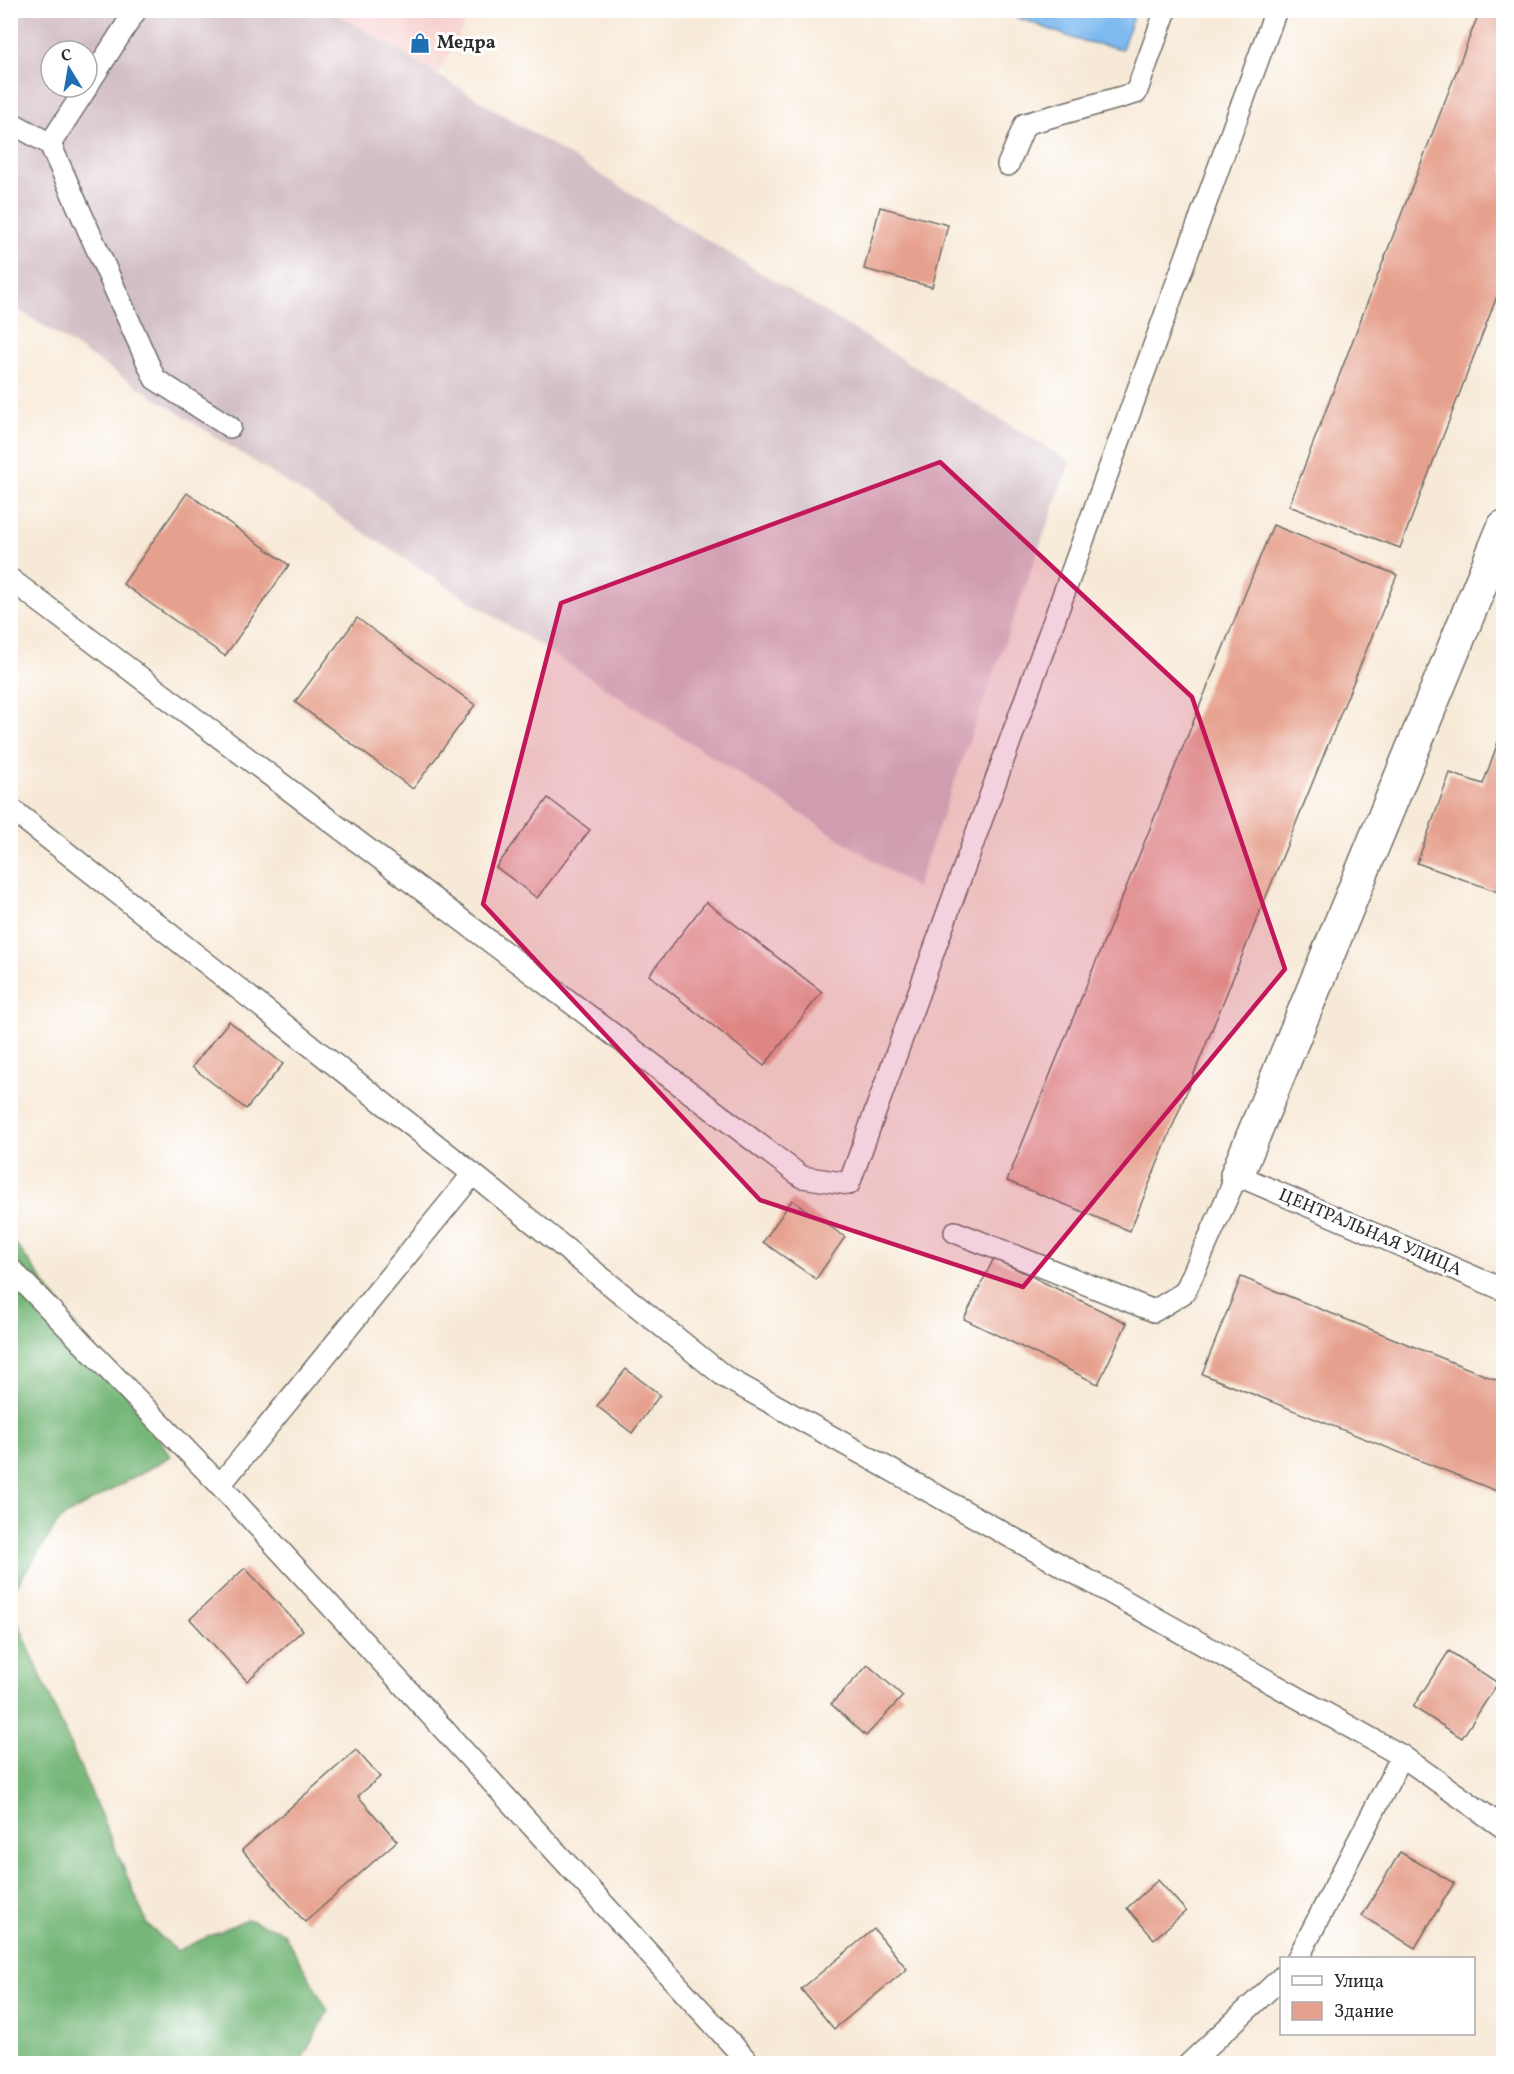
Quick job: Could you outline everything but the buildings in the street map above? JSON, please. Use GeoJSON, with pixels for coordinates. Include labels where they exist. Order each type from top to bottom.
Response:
{"type":"FeatureCollection","features":[{"type":"Feature","properties":{"kind":"street"},"geometry":{"type":"LineString","coordinates":[[1238,1175],[1503,527]]}},
{"type":"Feature","properties":{"kind":"lane"},"geometry":{"type":"LineString","coordinates":[[99,68],[136,10]]}},
{"type":"Feature","properties":{"kind":"lane"},"geometry":{"type":"LineString","coordinates":[[1008,165],[1025,124],[1136,93],[1166,10]]}},
{"type":"Feature","properties":{"kind":"lane"},"geometry":{"type":"LineString","coordinates":[[10,579],[802,1177],[849,1184],[1276,10]]}},
{"type":"Feature","properties":{"kind":"lane"},"geometry":{"type":"LineString","coordinates":[[50,144],[79,99]]}},
{"type":"Feature","properties":{"kind":"lane"},"geometry":{"type":"LineString","coordinates":[[10,122],[50,144],[155,380],[230,428]]}},
{"type":"Feature","properties":{"kind":"lane"},"geometry":{"type":"LineString","coordinates":[[10,808],[474,1174],[724,1377],[1402,1756],[1503,1828]]}},
{"type":"Feature","properties":{"kind":"lane"},"geometry":{"type":"LineString","coordinates":[[220,1485],[474,1174]]}},
{"type":"Feature","properties":{"kind":"lane"},"geometry":{"type":"LineString","coordinates":[[955,1232],[1154,1311],[1185,1292],[1238,1175]]}},
{"type":"Feature","properties":{"kind":"lane","name":"ЦЕНТРАЛЬНАЯ УЛИЦА"},"geometry":{"type":"LineString","coordinates":[[1238,1175],[1503,1290]]}},
{"type":"Feature","properties":{"kind":"lane"},"geometry":{"type":"LineString","coordinates":[[10,1268],[220,1485],[750,2064]]}},
{"type":"Feature","properties":{"kind":"lane"},"geometry":{"type":"LineString","coordinates":[[1299,1957],[1402,1756]]}},
{"type":"Feature","properties":{"kind":"lane"},"geometry":{"type":"LineString","coordinates":[[1190,2064],[1280,1978]]}},
{"type":"Feature","properties":{"kind":"highlighted area"},"geometry":{"type":"Polygon","coordinates":[[[940,462],[1192,697],[1285,969],[1023,1287],[760,1200],[483,904],[561,603],[940,462]]]}},
{"type":"Feature","properties":{"kind":"shaded area"},"geometry":{"type":"Polygon","coordinates":[[[10,11],[333,11],[1070,462],[916,888],[11,305],[10,11]]]}},
{"type":"Feature","properties":{"kind":"shaded area","name":"Медра"},"geometry":{"type":"Polygon","coordinates":[[[333,11],[472,11],[437,76],[333,11]]]}},
{"type":"Feature","properties":{"kind":"green space"},"geometry":{"type":"Polygon","coordinates":[[[10,1236],[171,1456],[60,1519],[11,1594],[10,1236]]]}},
{"type":"Feature","properties":{"kind":"green space"},"geometry":{"type":"Polygon","coordinates":[[[10,1604],[148,1925],[177,1951],[247,1919],[283,1932],[328,2011],[300,2063],[11,2063],[10,1604]]]}},
{"type":"Feature","properties":{"kind":"water"},"geometry":{"type":"Polygon","coordinates":[[[1135,10],[1122,49],[1078,40],[1000,11],[1135,10]]]}},
{"type":"Feature","properties":{"kind":"place","name":"Медра"},"geometry":{"type":"Point","coordinates":[420,43]}}]}
